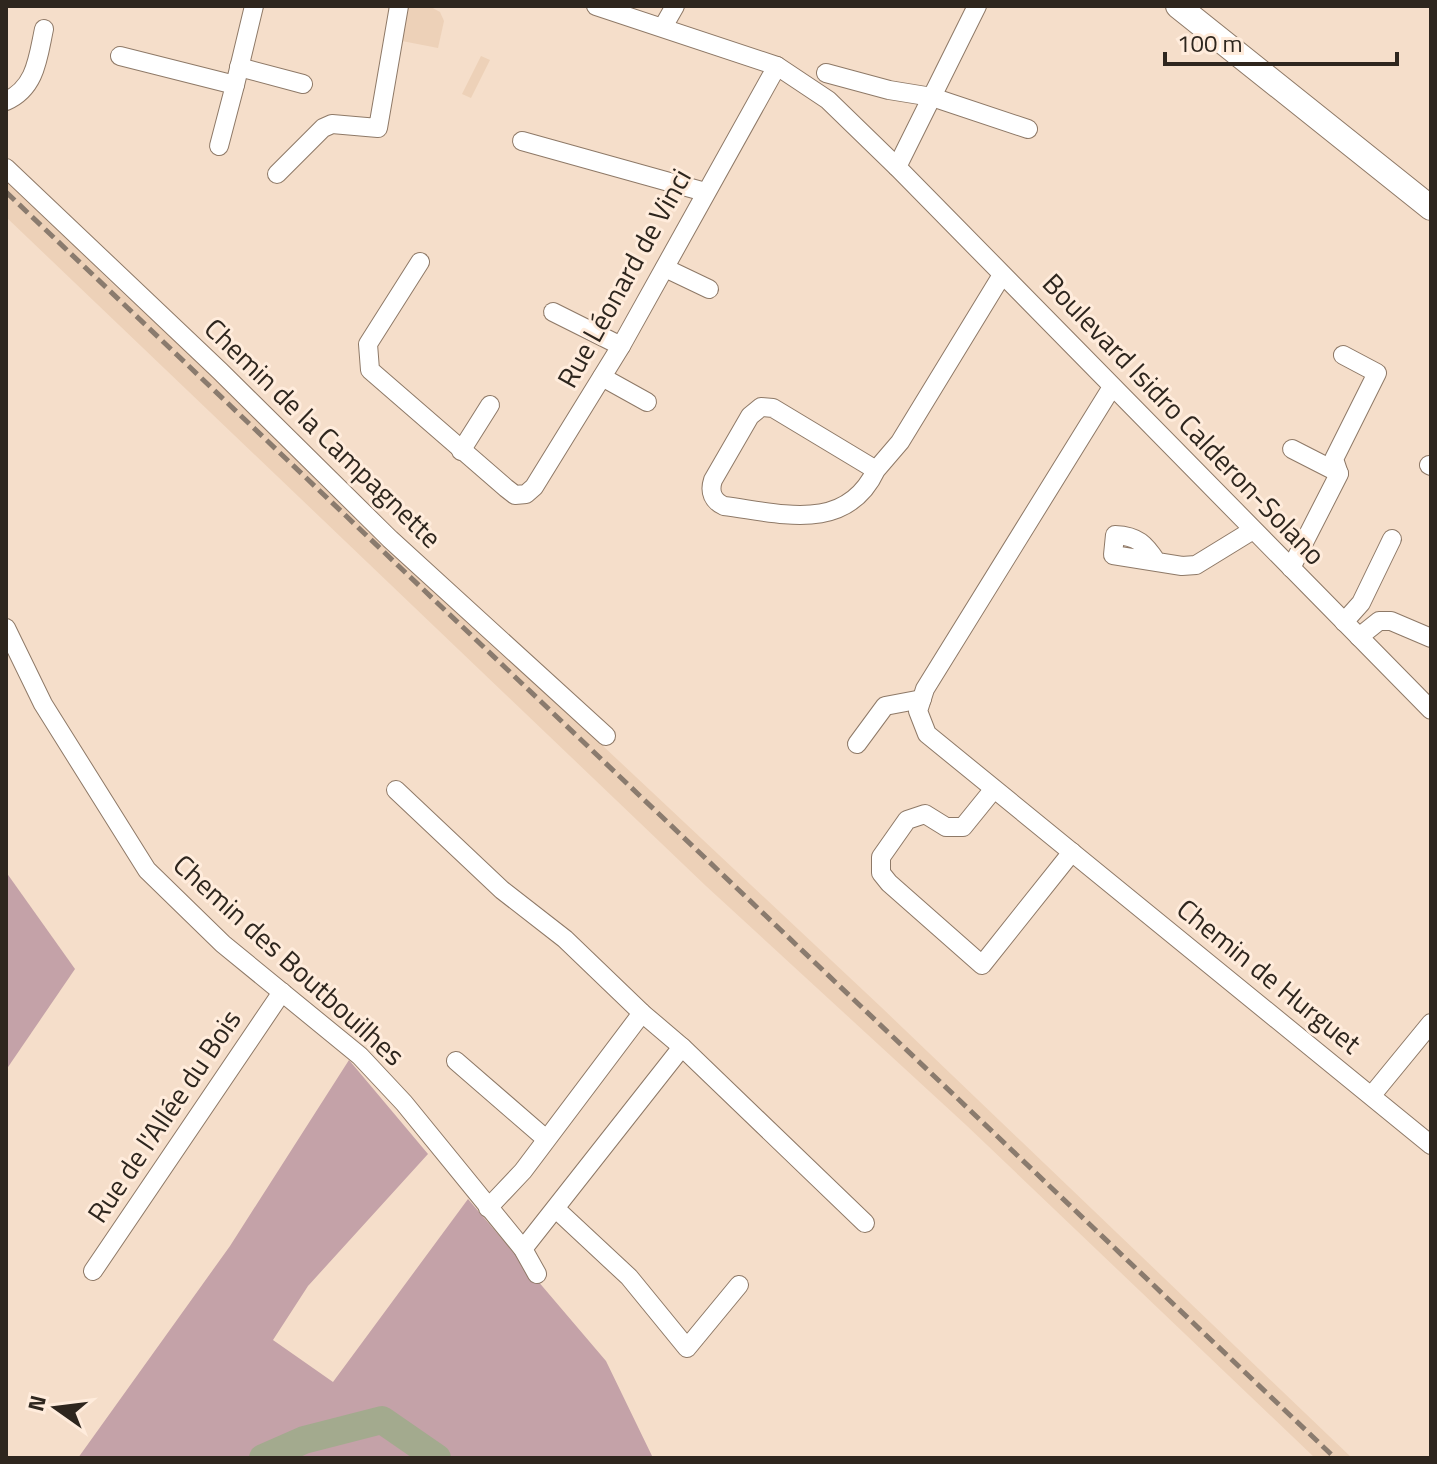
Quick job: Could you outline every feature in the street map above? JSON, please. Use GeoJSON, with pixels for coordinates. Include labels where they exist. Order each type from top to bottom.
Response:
{"type":"FeatureCollection","features":[{"type":"Feature","properties":{"kind":"main road"},"geometry":{"type":"LineString","coordinates":[[1178,6],[1431,208]]}},
{"type":"Feature","properties":{"kind":"street"},"geometry":{"type":"LineString","coordinates":[[219,146],[254,6]]}},
{"type":"Feature","properties":{"kind":"street"},"geometry":{"type":"LineString","coordinates":[[277,174],[323,128],[332,124],[378,128],[399,6]]}},
{"type":"Feature","properties":{"kind":"street","name":"Boulevard Isidro Calderon-Solano"},"geometry":{"type":"LineString","coordinates":[[596,6],[777,66],[828,100],[1431,710]]}},
{"type":"Feature","properties":{"kind":"street"},"geometry":{"type":"LineString","coordinates":[[663,27],[675,6]]}},
{"type":"Feature","properties":{"kind":"street"},"geometry":{"type":"LineString","coordinates":[[897,167],[977,6]]}},
{"type":"Feature","properties":{"kind":"street"},"geometry":{"type":"LineString","coordinates":[[6,101],[27,87],[44,29]]}},
{"type":"Feature","properties":{"kind":"street"},"geometry":{"type":"LineString","coordinates":[[120,56],[303,84]]}},
{"type":"Feature","properties":{"kind":"street","name":"Rue Léonard de Vinci"},"geometry":{"type":"LineString","coordinates":[[461,451],[515,495],[526,494],[534,487],[621,346],[777,66]]}},
{"type":"Feature","properties":{"kind":"street"},"geometry":{"type":"LineString","coordinates":[[826,73],[889,90],[932,97],[1028,129]]}},
{"type":"Feature","properties":{"kind":"street"},"geometry":{"type":"LineString","coordinates":[[522,141],[705,192]]}},
{"type":"Feature","properties":{"kind":"street","name":"Chemin de la Campagnette"},"geometry":{"type":"LineString","coordinates":[[6,168],[231,381],[390,539],[606,736]]}},
{"type":"Feature","properties":{"kind":"street"},"geometry":{"type":"LineString","coordinates":[[420,262],[368,344],[370,370],[461,451],[490,405]]}},
{"type":"Feature","properties":{"kind":"street"},"geometry":{"type":"LineString","coordinates":[[665,268],[709,289]]}},
{"type":"Feature","properties":{"kind":"street"},"geometry":{"type":"LineString","coordinates":[[876,470],[773,408],[761,407],[750,416],[713,480],[711,490],[715,500],[724,506],[798,515],[818,515],[853,500],[868,486],[876,470],[900,442],[1002,275]]}},
{"type":"Feature","properties":{"kind":"street"},"geometry":{"type":"LineString","coordinates":[[553,312],[621,346]]}},
{"type":"Feature","properties":{"kind":"street"},"geometry":{"type":"LineString","coordinates":[[1291,568],[1339,473],[1334,459],[1377,373],[1343,355]]}},
{"type":"Feature","properties":{"kind":"street"},"geometry":{"type":"LineString","coordinates":[[602,377],[647,402]]}},
{"type":"Feature","properties":{"kind":"street"},"geometry":{"type":"LineString","coordinates":[[857,744],[885,706],[920,705],[925,689],[1112,387]]}},
{"type":"Feature","properties":{"kind":"street"},"geometry":{"type":"LineString","coordinates":[[1292,449],[1339,473]]}},
{"type":"Feature","properties":{"kind":"street"},"geometry":{"type":"LineString","coordinates":[[1157,562],[1196,565],[1253,530]]}},
{"type":"Feature","properties":{"kind":"street"},"geometry":{"type":"LineString","coordinates":[[1344,622],[1361,603],[1392,539]]}},
{"type":"Feature","properties":{"kind":"street"},"geometry":{"type":"LineString","coordinates":[[1359,637],[1379,621],[1391,621],[1431,638]]}},
{"type":"Feature","properties":{"kind":"street","name":"Chemin des Boutbouilhes"},"geometry":{"type":"LineString","coordinates":[[6,628],[43,704],[147,870],[223,944],[339,1038],[380,1076],[523,1249],[537,1274]]}},
{"type":"Feature","properties":{"kind":"street","name":"Chemin de Hurguet"},"geometry":{"type":"LineString","coordinates":[[920,705],[927,734],[1431,1145]]}},
{"type":"Feature","properties":{"kind":"street"},"geometry":{"type":"LineString","coordinates":[[396,790],[519,905],[565,939],[682,1047],[865,1223]]}},
{"type":"Feature","properties":{"kind":"street"},"geometry":{"type":"LineString","coordinates":[[993,790],[963,827],[946,827],[925,814],[907,820],[881,857],[881,873],[889,883],[982,965],[1072,852]]}},
{"type":"Feature","properties":{"kind":"street","name":"Rue de l'Allée du Bois"},"geometry":{"type":"LineString","coordinates":[[93,1271],[282,992]]}},
{"type":"Feature","properties":{"kind":"street"},"geometry":{"type":"LineString","coordinates":[[488,1208],[523,1171],[642,1013]]}},
{"type":"Feature","properties":{"kind":"street"},"geometry":{"type":"LineString","coordinates":[[1372,1095],[1431,1023]]}},
{"type":"Feature","properties":{"kind":"street"},"geometry":{"type":"LineString","coordinates":[[523,1249],[682,1047]]}},
{"type":"Feature","properties":{"kind":"street"},"geometry":{"type":"LineString","coordinates":[[456,1061],[546,1139]]}},
{"type":"Feature","properties":{"kind":"street"},"geometry":{"type":"LineString","coordinates":[[556,1209],[629,1277],[687,1348],[739,1285]]}},
{"type":"Feature","properties":{"kind":"shaded area"},"geometry":{"type":"Polygon","coordinates":[[[408,6],[429,6],[440,12],[444,21],[438,48],[402,41],[408,6]]]}},
{"type":"Feature","properties":{"kind":"shaded area"},"geometry":{"type":"Polygon","coordinates":[[[481,56],[490,60],[471,98],[462,94],[481,56]]]}},
{"type":"Feature","properties":{"kind":"shaded area"},"geometry":{"type":"Polygon","coordinates":[[[6,179],[114,285],[331,484],[504,653],[881,1007],[1352,1458],[1315,1458],[966,1125],[706,886],[6,217],[6,179]]]}},
{"type":"Feature","properties":{"kind":"shaded area"},"geometry":{"type":"Polygon","coordinates":[[[6,872],[75,969],[6,1070],[6,872]]]}},
{"type":"Feature","properties":{"kind":"shaded area"},"geometry":{"type":"Polygon","coordinates":[[[349,1060],[428,1154],[308,1286],[273,1340],[333,1382],[468,1199],[606,1361],[653,1458],[78,1458],[230,1246],[349,1060]]]}},
{"type":"Feature","properties":{"kind":"waterway"},"geometry":{"type":"LineString","coordinates":[[263,1458],[304,1440],[382,1420],[437,1458]]}},
{"type":"Feature","properties":{"kind":"railway"},"geometry":{"type":"LineString","coordinates":[[6,192],[1335,1458]]}}]}
